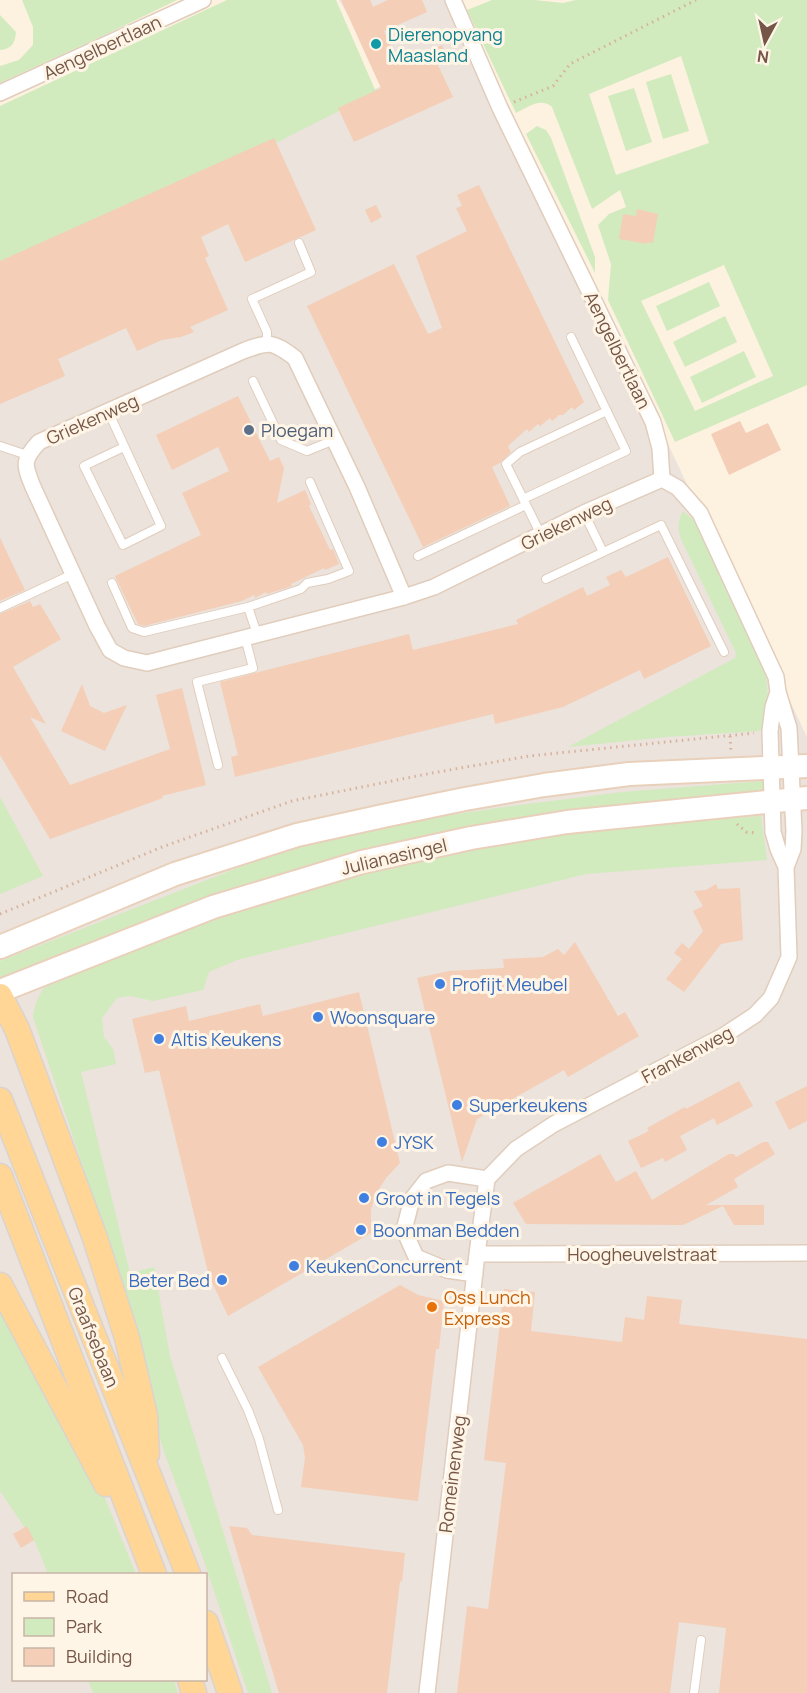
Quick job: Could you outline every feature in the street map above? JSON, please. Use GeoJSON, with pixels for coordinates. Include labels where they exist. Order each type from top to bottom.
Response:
{"type":"FeatureCollection","features":[{"type":"Feature","properties":{"kind":"main road"},"geometry":{"type":"LineString","coordinates":[[0,947],[175,874],[308,833],[465,798],[544,785],[630,774],[790,767]]}},
{"type":"Feature","properties":{"kind":"main road","name":"Julianasingel"},"geometry":{"type":"LineString","coordinates":[[0,991],[213,908],[362,862],[471,838],[567,822],[790,800]]}},
{"type":"Feature","properties":{"kind":"main road"},"geometry":{"type":"LineString","coordinates":[[0,996],[17,1029],[95,1238],[127,1338],[145,1415],[148,1475]]}},
{"type":"Feature","properties":{"kind":"main road","name":"Graafsebaan"},"geometry":{"type":"LineString","coordinates":[[0,1100],[187,1573]]}},
{"type":"Feature","properties":{"kind":"main road","name":"Graafsebaan"},"geometry":{"type":"LineString","coordinates":[[0,1176],[153,1573]]}},
{"type":"Feature","properties":{"kind":"main road"},"geometry":{"type":"LineString","coordinates":[[0,1285],[102,1476],[144,1545]]}},
{"type":"Feature","properties":{"kind":"main road"},"geometry":{"type":"LineString","coordinates":[[207,1626],[230,1693]]}},
{"type":"Feature","properties":{"kind":"street","name":"Aengelbertlaan"},"geometry":{"type":"LineString","coordinates":[[0,93],[203,0]]}},
{"type":"Feature","properties":{"kind":"street","name":"Aengelbertlaan"},"geometry":{"type":"LineString","coordinates":[[453,0],[500,108],[653,422],[660,448],[662,479]]}},
{"type":"Feature","properties":{"kind":"street","name":"Griekenweg"},"geometry":{"type":"LineString","coordinates":[[267,344],[243,351],[39,442],[27,455],[26,470],[97,626],[111,650],[124,658],[147,663],[404,597],[434,587],[584,513],[662,479]]}},
{"type":"Feature","properties":{"kind":"street"},"geometry":{"type":"LineString","coordinates":[[267,344],[277,345],[295,358],[357,487],[404,597]]}},
{"type":"Feature","properties":{"kind":"street"},"geometry":{"type":"LineString","coordinates":[[662,479],[678,488],[700,513],[771,664],[778,692],[773,707],[770,731],[790,767]]}},
{"type":"Feature","properties":{"kind":"street","name":"Frankenweg"},"geometry":{"type":"LineString","coordinates":[[488,1179],[516,1149],[554,1124],[723,1036],[755,1015],[771,998],[789,957],[786,867],[773,832],[790,800],[790,767]]}},
{"type":"Feature","properties":{"kind":"street"},"geometry":{"type":"LineString","coordinates":[[475,1274],[447,1270],[416,1257],[404,1230],[412,1199],[426,1181],[448,1173],[488,1179],[477,1254]]}},
{"type":"Feature","properties":{"kind":"street","name":"Hoogheuvelstraat"},"geometry":{"type":"LineString","coordinates":[[477,1254],[807,1253]]}},
{"type":"Feature","properties":{"kind":"street","name":"Romeinenweg"},"geometry":{"type":"LineString","coordinates":[[427,1693],[477,1254]]}},
{"type":"Feature","properties":{"kind":"lane"},"geometry":{"type":"LineString","coordinates":[[267,344],[267,332],[252,298],[311,272],[299,243]]}},
{"type":"Feature","properties":{"kind":"lane"},"geometry":{"type":"LineString","coordinates":[[418,556],[626,451],[571,337]]}},
{"type":"Feature","properties":{"kind":"lane"},"geometry":{"type":"LineString","coordinates":[[253,381],[281,440],[307,451],[334,440]]}},
{"type":"Feature","properties":{"kind":"lane"},"geometry":{"type":"LineString","coordinates":[[108,411],[161,526],[123,545],[84,466],[124,447]]}},
{"type":"Feature","properties":{"kind":"lane"},"geometry":{"type":"LineString","coordinates":[[541,535],[506,464],[520,452],[607,411]]}},
{"type":"Feature","properties":{"kind":"lane"},"geometry":{"type":"LineString","coordinates":[[0,446],[27,455]]}},
{"type":"Feature","properties":{"kind":"lane"},"geometry":{"type":"LineString","coordinates":[[112,583],[132,628],[144,632],[248,607],[301,589],[307,583],[328,579],[349,571],[310,482]]}},
{"type":"Feature","properties":{"kind":"lane"},"geometry":{"type":"LineString","coordinates":[[584,513],[603,552]]}},
{"type":"Feature","properties":{"kind":"lane"},"geometry":{"type":"LineString","coordinates":[[546,579],[662,525],[724,652]]}},
{"type":"Feature","properties":{"kind":"lane"},"geometry":{"type":"LineString","coordinates":[[0,608],[73,574]]}},
{"type":"Feature","properties":{"kind":"lane"},"geometry":{"type":"LineString","coordinates":[[218,765],[197,682],[254,668],[248,607]]}},
{"type":"Feature","properties":{"kind":"lane"},"geometry":{"type":"LineString","coordinates":[[222,1358],[248,1410],[259,1439],[278,1510]]}},
{"type":"Feature","properties":{"kind":"lane"},"geometry":{"type":"LineString","coordinates":[[694,1693],[701,1640]]}},
{"type":"Feature","properties":{"kind":"path"},"geometry":{"type":"LineString","coordinates":[[500,108],[553,86],[570,64],[696,0]]}},
{"type":"Feature","properties":{"kind":"shaded area"},"geometry":{"type":"Polygon","coordinates":[[[339,0],[457,0],[807,737],[807,1693],[0,1693],[0,260],[388,83],[339,0]]]}},
{"type":"Feature","properties":{"kind":"green space"},"geometry":{"type":"Polygon","coordinates":[[[22,0],[177,0],[0,83],[0,66],[19,60],[33,45],[33,27],[22,0]]]}},
{"type":"Feature","properties":{"kind":"green space"},"geometry":{"type":"Polygon","coordinates":[[[227,0],[336,0],[376,92],[274,144],[0,264],[0,106],[227,0]]]}},
{"type":"Feature","properties":{"kind":"green space"},"geometry":{"type":"Polygon","coordinates":[[[492,0],[563,3],[576,0],[807,0],[807,385],[675,442],[608,300],[611,264],[598,225],[609,214],[626,207],[620,190],[592,209],[552,107],[539,103],[516,113],[467,10],[492,0]],[[681,56],[589,94],[616,175],[709,143],[681,56]],[[724,265],[641,301],[695,411],[773,376],[724,265]]]}},
{"type":"Feature","properties":{"kind":"green space"},"geometry":{"type":"Polygon","coordinates":[[[0,15],[16,32],[12,45],[0,50],[0,15]]]}},
{"type":"Feature","properties":{"kind":"green space"},"geometry":{"type":"Polygon","coordinates":[[[671,74],[689,131],[663,139],[646,82],[671,74]]]}},
{"type":"Feature","properties":{"kind":"green space"},"geometry":{"type":"Polygon","coordinates":[[[634,88],[652,142],[626,151],[608,96],[634,88]]]}},
{"type":"Feature","properties":{"kind":"green space"},"geometry":{"type":"Polygon","coordinates":[[[537,126],[546,130],[551,138],[595,257],[595,273],[526,134],[537,126]]]}},
{"type":"Feature","properties":{"kind":"green space"},"geometry":{"type":"Polygon","coordinates":[[[709,282],[720,306],[667,331],[656,306],[709,282]]]}},
{"type":"Feature","properties":{"kind":"green space"},"geometry":{"type":"Polygon","coordinates":[[[725,316],[737,342],[685,367],[673,342],[725,316]]]}},
{"type":"Feature","properties":{"kind":"green space"},"geometry":{"type":"Polygon","coordinates":[[[744,351],[756,377],[702,403],[690,377],[744,351]]]}},
{"type":"Feature","properties":{"kind":"green space"},"geometry":{"type":"Polygon","coordinates":[[[683,511],[696,522],[702,533],[765,667],[769,707],[765,727],[759,731],[568,747],[735,658],[736,653],[681,539],[679,525],[683,511]]]}},
{"type":"Feature","properties":{"kind":"green space"},"geometry":{"type":"Polygon","coordinates":[[[763,781],[763,795],[599,806],[349,856],[215,895],[0,981],[0,961],[299,844],[405,822],[497,808],[622,792],[763,781]]]}},
{"type":"Feature","properties":{"kind":"green space"},"geometry":{"type":"Polygon","coordinates":[[[0,797],[43,876],[0,894],[0,797]]]}},
{"type":"Feature","properties":{"kind":"green space"},"geometry":{"type":"Polygon","coordinates":[[[761,816],[767,860],[586,874],[237,960],[209,972],[203,990],[153,1001],[130,996],[117,998],[102,1018],[104,1037],[113,1049],[116,1064],[81,1072],[130,1273],[154,1267],[170,1356],[272,1693],[248,1693],[204,1561],[163,1449],[101,1221],[33,1017],[35,1005],[44,988],[223,915],[362,872],[496,844],[628,827],[761,816]]]}},
{"type":"Feature","properties":{"kind":"green space"},"geometry":{"type":"Polygon","coordinates":[[[0,1299],[102,1491],[136,1573],[48,1573],[36,1544],[0,1491],[0,1299]]]}},
{"type":"Feature","properties":{"kind":"green space"},"geometry":{"type":"Polygon","coordinates":[[[88,1681],[174,1681],[178,1693],[93,1693],[88,1681]]]}},
{"type":"Feature","properties":{"kind":"building"},"geometry":{"type":"Polygon","coordinates":[[[341,0],[370,0],[373,7],[388,0],[422,0],[427,12],[384,31],[399,65],[442,45],[448,58],[437,63],[453,97],[354,142],[338,108],[381,88],[341,0]]]}},
{"type":"Feature","properties":{"kind":"building"},"geometry":{"type":"Polygon","coordinates":[[[274,138],[316,230],[245,262],[228,224],[201,237],[209,256],[205,258],[228,310],[190,327],[194,332],[162,340],[137,351],[126,328],[58,359],[65,376],[0,404],[0,261],[274,138]]]}},
{"type":"Feature","properties":{"kind":"building"},"geometry":{"type":"Polygon","coordinates":[[[479,185],[584,402],[574,410],[572,407],[552,421],[550,418],[540,426],[538,424],[529,432],[527,429],[508,446],[511,452],[500,463],[492,467],[510,506],[423,547],[307,306],[394,264],[428,334],[442,328],[416,256],[467,231],[456,208],[462,206],[457,195],[479,185]]]}},
{"type":"Feature","properties":{"kind":"building"},"geometry":{"type":"Polygon","coordinates":[[[376,205],[382,217],[371,223],[365,210],[376,205]]]}},
{"type":"Feature","properties":{"kind":"building"},"geometry":{"type":"Polygon","coordinates":[[[637,209],[658,214],[653,243],[619,239],[623,214],[636,216],[637,209]]]}},
{"type":"Feature","properties":{"kind":"building"},"geometry":{"type":"Polygon","coordinates":[[[238,396],[270,461],[279,457],[284,468],[277,503],[305,490],[311,504],[309,506],[339,564],[325,570],[324,568],[291,584],[292,586],[267,594],[266,592],[255,598],[254,595],[242,601],[144,626],[138,624],[115,576],[201,535],[182,493],[229,471],[218,447],[172,470],[156,435],[238,396]]]}},
{"type":"Feature","properties":{"kind":"building"},"geometry":{"type":"Polygon","coordinates":[[[740,421],[746,433],[768,423],[781,450],[729,475],[711,434],[740,421]]]}},
{"type":"Feature","properties":{"kind":"building"},"geometry":{"type":"Polygon","coordinates":[[[0,538],[25,590],[0,601],[0,538]]]}},
{"type":"Feature","properties":{"kind":"building"},"geometry":{"type":"Polygon","coordinates":[[[668,557],[711,646],[644,679],[640,670],[563,707],[495,724],[493,714],[235,777],[231,757],[238,755],[220,682],[409,634],[413,650],[518,624],[516,620],[583,587],[587,596],[610,585],[606,577],[621,570],[626,577],[668,557]]]}},
{"type":"Feature","properties":{"kind":"building"},"geometry":{"type":"Polygon","coordinates":[[[30,601],[33,607],[40,604],[61,639],[13,667],[46,724],[30,717],[70,785],[170,749],[156,695],[182,688],[206,785],[162,796],[163,798],[50,839],[0,755],[0,614],[30,601]]]}},
{"type":"Feature","properties":{"kind":"building"},"geometry":{"type":"Polygon","coordinates":[[[82,684],[90,706],[104,713],[127,705],[105,751],[61,731],[82,684]]]}},
{"type":"Feature","properties":{"kind":"building"},"geometry":{"type":"Polygon","coordinates":[[[716,884],[718,889],[740,888],[743,940],[721,944],[684,992],[666,979],[682,959],[674,953],[682,943],[689,949],[703,931],[693,911],[703,906],[694,891],[706,890],[716,884]]]}},
{"type":"Feature","properties":{"kind":"building"},"geometry":{"type":"Polygon","coordinates":[[[575,942],[618,1016],[625,1012],[639,1036],[568,1077],[564,1070],[477,1119],[462,1162],[417,978],[449,971],[504,968],[503,959],[543,957],[558,949],[564,955],[575,942]]]}},
{"type":"Feature","properties":{"kind":"building"},"geometry":{"type":"Polygon","coordinates":[[[359,992],[400,1163],[386,1178],[376,1194],[371,1209],[371,1233],[228,1316],[209,1276],[159,1070],[145,1073],[132,1019],[186,1006],[189,1021],[260,1004],[263,1016],[359,992]]]}},
{"type":"Feature","properties":{"kind":"building"},"geometry":{"type":"Polygon","coordinates":[[[739,1081],[753,1106],[717,1125],[714,1118],[680,1136],[687,1150],[665,1162],[663,1158],[641,1168],[628,1141],[649,1131],[647,1128],[685,1107],[686,1109],[739,1081]]]}},
{"type":"Feature","properties":{"kind":"building"},"geometry":{"type":"Polygon","coordinates":[[[807,1086],[807,1121],[789,1130],[775,1102],[807,1086]]]}},
{"type":"Feature","properties":{"kind":"building"},"geometry":{"type":"Polygon","coordinates":[[[763,1142],[768,1142],[775,1154],[734,1179],[738,1187],[706,1205],[764,1205],[764,1225],[734,1225],[723,1206],[683,1225],[526,1224],[513,1203],[600,1154],[616,1182],[636,1171],[652,1200],[729,1154],[734,1154],[736,1157],[763,1142]]]}},
{"type":"Feature","properties":{"kind":"building"},"geometry":{"type":"Polygon","coordinates":[[[400,1285],[418,1295],[444,1301],[418,1501],[301,1487],[305,1458],[303,1445],[258,1367],[400,1285]]]}},
{"type":"Feature","properties":{"kind":"building"},"geometry":{"type":"Polygon","coordinates":[[[504,1289],[535,1292],[531,1331],[622,1342],[625,1317],[644,1320],[647,1296],[682,1300],[679,1324],[807,1339],[807,1693],[719,1693],[726,1628],[679,1622],[670,1693],[457,1693],[467,1606],[488,1609],[506,1463],[484,1460],[504,1289]]]}},
{"type":"Feature","properties":{"kind":"building"},"geometry":{"type":"Polygon","coordinates":[[[27,1526],[34,1540],[21,1548],[13,1534],[27,1526]]]}},
{"type":"Feature","properties":{"kind":"building"},"geometry":{"type":"Polygon","coordinates":[[[229,1526],[247,1528],[252,1535],[405,1553],[387,1693],[279,1693],[229,1526]]]}},
{"type":"Feature","properties":{"kind":"place","name":"Dierenopvang Maasland"},"geometry":{"type":"Point","coordinates":[376,44]}},
{"type":"Feature","properties":{"kind":"place","name":"Ploegam"},"geometry":{"type":"Point","coordinates":[249,430]}},
{"type":"Feature","properties":{"kind":"place","name":"Profijt Meubel"},"geometry":{"type":"Point","coordinates":[440,984]}},
{"type":"Feature","properties":{"kind":"place","name":"Woonsquare"},"geometry":{"type":"Point","coordinates":[318,1017]}},
{"type":"Feature","properties":{"kind":"place","name":"Altis Keukens"},"geometry":{"type":"Point","coordinates":[159,1039]}},
{"type":"Feature","properties":{"kind":"place","name":"Superkeukens"},"geometry":{"type":"Point","coordinates":[457,1105]}},
{"type":"Feature","properties":{"kind":"place","name":"JYSK"},"geometry":{"type":"Point","coordinates":[382,1142]}},
{"type":"Feature","properties":{"kind":"place","name":"Groot in Tegels"},"geometry":{"type":"Point","coordinates":[364,1198]}},
{"type":"Feature","properties":{"kind":"place","name":"Boonman Bedden"},"geometry":{"type":"Point","coordinates":[361,1230]}},
{"type":"Feature","properties":{"kind":"place","name":"KeukenConcurrent"},"geometry":{"type":"Point","coordinates":[294,1266]}},
{"type":"Feature","properties":{"kind":"place","name":"Beter Bed"},"geometry":{"type":"Point","coordinates":[222,1280]}},
{"type":"Feature","properties":{"kind":"place","name":"Oss Lunch Express"},"geometry":{"type":"Point","coordinates":[432,1307]}}]}
